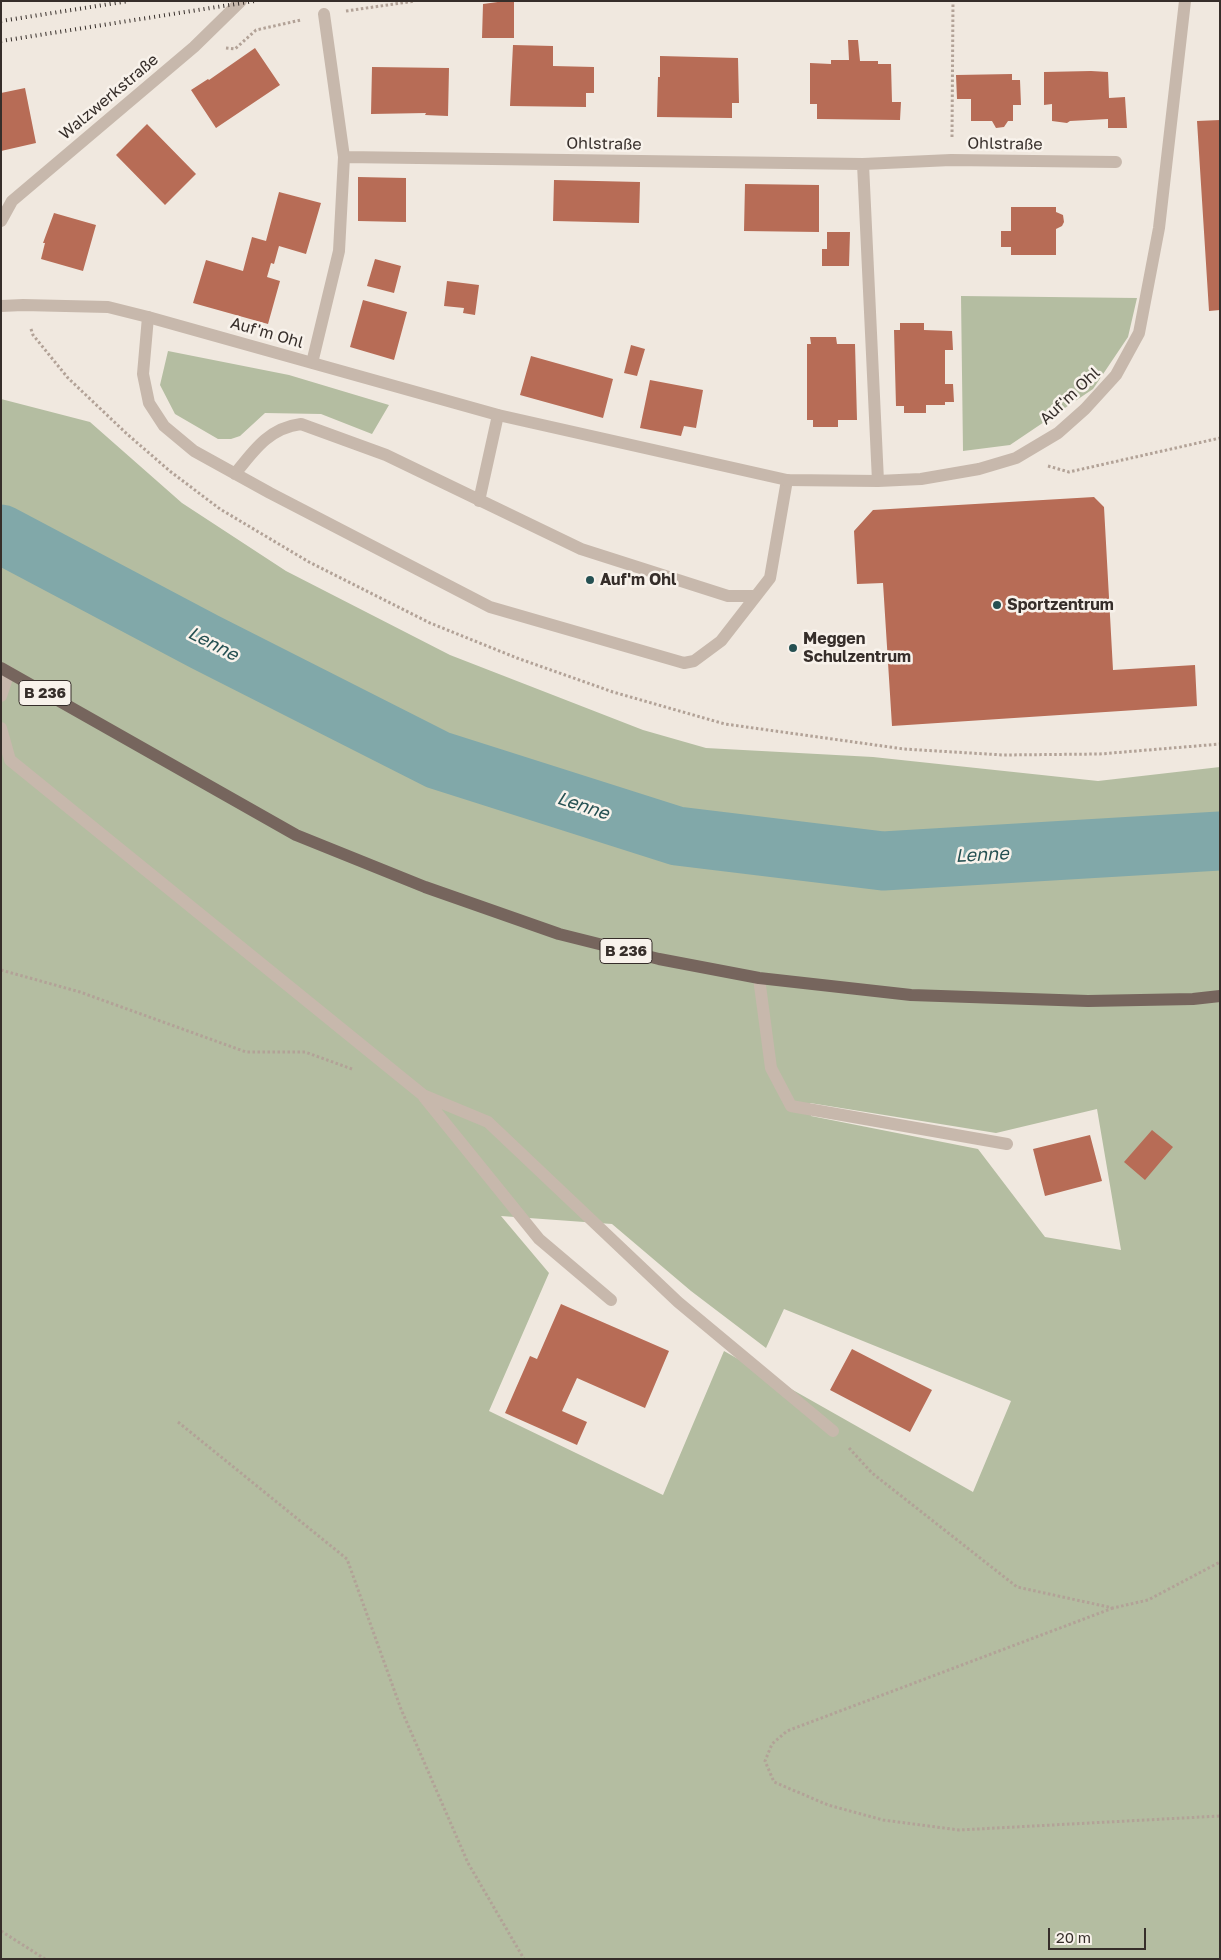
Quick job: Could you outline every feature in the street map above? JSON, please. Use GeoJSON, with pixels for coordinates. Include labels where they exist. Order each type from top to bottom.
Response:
{"type":"FeatureCollection","features":[{"type":"Feature","properties":{"kind":"main road","name":"B 236"},"geometry":{"type":"LineString","coordinates":[[5,670],[296,835],[425,887],[559,934],[659,959],[759,978],[911,996],[1088,1001],[1192,999],[1220,996]]}},
{"type":"Feature","properties":{"kind":"street","name":"Walzwerkstraße"},"geometry":{"type":"LineString","coordinates":[[1,221],[12,201],[194,48],[242,1]]}},
{"type":"Feature","properties":{"kind":"street","name":"Auf'm Ohl"},"geometry":{"type":"LineString","coordinates":[[1,306],[108,307],[148,316],[498,415],[787,480],[878,481],[921,479],[979,469],[1016,458],[1058,433],[1116,375],[1139,333],[1159,228],[1185,1]]}},
{"type":"Feature","properties":{"kind":"street"},"geometry":{"type":"LineString","coordinates":[[312,363],[339,251],[344,157],[324,14]]}},
{"type":"Feature","properties":{"kind":"street","name":"Ohlstraße"},"geometry":{"type":"LineString","coordinates":[[344,157],[863,164],[952,160],[1116,162]]}},
{"type":"Feature","properties":{"kind":"street"},"geometry":{"type":"LineString","coordinates":[[863,164],[878,481]]}},
{"type":"Feature","properties":{"kind":"street"},"geometry":{"type":"LineString","coordinates":[[148,316],[143,374],[149,403],[164,426],[194,451],[490,607],[684,664],[694,661],[721,641],[770,578],[787,480]]}},
{"type":"Feature","properties":{"kind":"street"},"geometry":{"type":"LineString","coordinates":[[479,501],[498,415]]}},
{"type":"Feature","properties":{"kind":"street"},"geometry":{"type":"LineString","coordinates":[[235,474],[266,438],[286,426],[301,424],[386,455],[581,549],[728,596],[756,596]]}},
{"type":"Feature","properties":{"kind":"street"},"geometry":{"type":"LineString","coordinates":[[1,696],[5,670]]}},
{"type":"Feature","properties":{"kind":"street"},"geometry":{"type":"LineString","coordinates":[[1,728],[10,760],[423,1095],[539,1239],[610,1300]]}},
{"type":"Feature","properties":{"kind":"street"},"geometry":{"type":"LineString","coordinates":[[759,978],[771,1068],[791,1106],[1007,1144]]}},
{"type":"Feature","properties":{"kind":"street"},"geometry":{"type":"LineString","coordinates":[[423,1095],[488,1122],[678,1302],[833,1431]]}},
{"type":"Feature","properties":{"kind":"path"},"geometry":{"type":"LineString","coordinates":[[952,160],[953,1]]}},
{"type":"Feature","properties":{"kind":"path"},"geometry":{"type":"LineString","coordinates":[[1016,458],[1069,472],[1220,438]]}},
{"type":"Feature","properties":{"kind":"path"},"geometry":{"type":"LineString","coordinates":[[1,970],[80,992],[246,1052],[305,1052],[359,1072]]}},
{"type":"Feature","properties":{"kind":"path"},"geometry":{"type":"LineString","coordinates":[[178,1422],[348,1558],[401,1709],[468,1863],[524,1959]]}},
{"type":"Feature","properties":{"kind":"path"},"geometry":{"type":"LineString","coordinates":[[833,1431],[872,1473],[1017,1587],[1113,1608]]}},
{"type":"Feature","properties":{"kind":"path"},"geometry":{"type":"LineString","coordinates":[[1220,1562],[1148,1600],[1113,1608],[787,1731],[772,1744],[765,1762],[774,1782],[828,1805],[883,1820],[959,1830],[1220,1816]]}},
{"type":"Feature","properties":{"kind":"path"},"geometry":{"type":"LineString","coordinates":[[1,1931],[45,1959]]}},
{"type":"Feature","properties":{"kind":"green space"},"geometry":{"type":"Polygon","coordinates":[[[961,296],[1137,298],[1128,337],[1093,389],[1010,445],[963,451],[961,296]]]}},
{"type":"Feature","properties":{"kind":"green space"},"geometry":{"type":"Polygon","coordinates":[[[168,351],[289,375],[389,405],[372,434],[321,414],[265,413],[240,436],[231,439],[218,439],[175,414],[160,385],[168,351]]]}},
{"type":"Feature","properties":{"kind":"green space"},"geometry":{"type":"Polygon","coordinates":[[[1,399],[90,422],[182,503],[286,571],[450,655],[643,730],[706,748],[873,757],[1098,781],[1220,767],[1220,1959],[1,1959],[1,399]],[[810,1103],[811,1116],[978,1149],[1045,1237],[1121,1250],[1097,1109],[996,1133],[810,1103]],[[501,1216],[549,1273],[489,1411],[663,1495],[724,1351],[973,1492],[1011,1401],[784,1309],[766,1348],[691,1291],[612,1224],[501,1216]]]}},
{"type":"Feature","properties":{"kind":"building"},"geometry":{"type":"Polygon","coordinates":[[[514,1],[514,38],[482,38],[483,4],[514,1]]]}},
{"type":"Feature","properties":{"kind":"building"},"geometry":{"type":"Polygon","coordinates":[[[848,40],[858,40],[860,61],[878,61],[878,64],[891,64],[892,102],[901,102],[900,120],[817,119],[817,104],[810,104],[810,63],[831,64],[831,60],[849,60],[848,40]]]}},
{"type":"Feature","properties":{"kind":"building"},"geometry":{"type":"Polygon","coordinates":[[[513,45],[553,46],[553,66],[594,67],[594,93],[586,93],[586,107],[510,106],[513,45]]]}},
{"type":"Feature","properties":{"kind":"building"},"geometry":{"type":"Polygon","coordinates":[[[255,48],[280,85],[216,128],[191,90],[209,80],[255,48]]]}},
{"type":"Feature","properties":{"kind":"building"},"geometry":{"type":"Polygon","coordinates":[[[660,56],[738,58],[739,103],[732,103],[732,118],[657,117],[660,56]]]}},
{"type":"Feature","properties":{"kind":"building"},"geometry":{"type":"Polygon","coordinates":[[[372,67],[449,68],[448,116],[425,115],[426,113],[371,114],[372,67]]]}},
{"type":"Feature","properties":{"kind":"building"},"geometry":{"type":"Polygon","coordinates":[[[1044,72],[1108,72],[1109,98],[1125,97],[1127,128],[1108,128],[1108,119],[1070,121],[1067,123],[1052,121],[1052,104],[1044,105],[1044,72]]]}},
{"type":"Feature","properties":{"kind":"building"},"geometry":{"type":"Polygon","coordinates":[[[1012,74],[1012,80],[1020,80],[1021,105],[1013,105],[1013,121],[1008,121],[1004,127],[996,128],[992,121],[971,121],[971,99],[957,99],[956,75],[1012,74]]]}},
{"type":"Feature","properties":{"kind":"building"},"geometry":{"type":"Polygon","coordinates":[[[25,88],[36,143],[1,151],[1,93],[25,88]]]}},
{"type":"Feature","properties":{"kind":"building"},"geometry":{"type":"Polygon","coordinates":[[[1220,120],[1220,310],[1209,311],[1197,121],[1220,120]]]}},
{"type":"Feature","properties":{"kind":"building"},"geometry":{"type":"Polygon","coordinates":[[[147,124],[196,174],[165,205],[116,155],[147,124]]]}},
{"type":"Feature","properties":{"kind":"building"},"geometry":{"type":"Polygon","coordinates":[[[358,177],[406,178],[406,222],[358,221],[358,177]]]}},
{"type":"Feature","properties":{"kind":"building"},"geometry":{"type":"Polygon","coordinates":[[[554,180],[640,182],[639,223],[553,221],[554,180]]]}},
{"type":"Feature","properties":{"kind":"building"},"geometry":{"type":"Polygon","coordinates":[[[745,184],[819,185],[819,232],[744,231],[745,184]]]}},
{"type":"Feature","properties":{"kind":"building"},"geometry":{"type":"Polygon","coordinates":[[[279,192],[321,203],[306,254],[279,246],[274,264],[271,263],[267,277],[280,281],[268,324],[193,303],[206,260],[243,271],[252,237],[266,241],[279,192]]]}},
{"type":"Feature","properties":{"kind":"building"},"geometry":{"type":"Polygon","coordinates":[[[1011,207],[1056,207],[1056,212],[1063,215],[1064,222],[1062,226],[1056,229],[1056,255],[1011,255],[1011,247],[1001,247],[1001,231],[1011,231],[1011,207]]]}},
{"type":"Feature","properties":{"kind":"building"},"geometry":{"type":"Polygon","coordinates":[[[54,213],[96,225],[83,271],[41,259],[45,243],[43,243],[54,213]]]}},
{"type":"Feature","properties":{"kind":"building"},"geometry":{"type":"Polygon","coordinates":[[[827,232],[850,232],[849,266],[822,266],[822,249],[827,249],[827,232]]]}},
{"type":"Feature","properties":{"kind":"building"},"geometry":{"type":"Polygon","coordinates":[[[375,259],[401,266],[394,293],[367,286],[375,259]]]}},
{"type":"Feature","properties":{"kind":"building"},"geometry":{"type":"Polygon","coordinates":[[[447,281],[479,285],[475,315],[463,313],[464,308],[444,306],[447,281]]]}},
{"type":"Feature","properties":{"kind":"building"},"geometry":{"type":"Polygon","coordinates":[[[363,300],[407,312],[394,360],[350,347],[363,300]]]}},
{"type":"Feature","properties":{"kind":"building"},"geometry":{"type":"Polygon","coordinates":[[[900,323],[924,323],[924,330],[952,331],[953,350],[945,350],[945,384],[953,384],[954,402],[945,402],[945,405],[926,405],[926,413],[904,413],[904,406],[896,406],[894,330],[900,330],[900,323]]]}},
{"type":"Feature","properties":{"kind":"building"},"geometry":{"type":"Polygon","coordinates":[[[810,337],[836,337],[837,344],[855,344],[857,420],[838,420],[838,427],[813,427],[813,420],[807,420],[807,344],[811,344],[810,337]]]}},
{"type":"Feature","properties":{"kind":"building"},"geometry":{"type":"Polygon","coordinates":[[[631,345],[645,349],[637,376],[624,373],[631,345]]]}},
{"type":"Feature","properties":{"kind":"building"},"geometry":{"type":"Polygon","coordinates":[[[531,356],[613,379],[603,418],[520,395],[531,356]]]}},
{"type":"Feature","properties":{"kind":"building"},"geometry":{"type":"Polygon","coordinates":[[[650,380],[703,390],[696,428],[684,426],[681,436],[640,428],[650,380]]]}},
{"type":"Feature","properties":{"kind":"building","name":"Sportzentrum"},"geometry":{"type":"Polygon","coordinates":[[[1094,497],[1104,507],[1113,670],[1195,665],[1197,706],[892,726],[883,583],[857,584],[854,531],[873,510],[1094,497]]]}},
{"type":"Feature","properties":{"kind":"building"},"geometry":{"type":"Polygon","coordinates":[[[1152,1130],[1173,1147],[1145,1180],[1124,1162],[1152,1130]]]}},
{"type":"Feature","properties":{"kind":"building"},"geometry":{"type":"Polygon","coordinates":[[[1090,1135],[1102,1181],[1045,1196],[1033,1149],[1090,1135]]]}},
{"type":"Feature","properties":{"kind":"building"},"geometry":{"type":"Polygon","coordinates":[[[561,1304],[669,1351],[645,1408],[577,1378],[562,1411],[587,1422],[577,1445],[505,1413],[530,1356],[537,1359],[561,1304]]]}},
{"type":"Feature","properties":{"kind":"building"},"geometry":{"type":"Polygon","coordinates":[[[852,1349],[932,1390],[910,1432],[830,1390],[852,1349]]]}},
{"type":"Feature","properties":{"kind":"waterway","name":"Lenne"},"geometry":{"type":"LineString","coordinates":[[1,534],[205,642],[438,760],[677,836],[883,861],[1220,841]]}},
{"type":"Feature","properties":{"kind":"railway"},"geometry":{"type":"LineString","coordinates":[[1,21],[129,1]]}},
{"type":"Feature","properties":{"kind":"railway"},"geometry":{"type":"LineString","coordinates":[[1,41],[255,1]]}},
{"type":"Feature","properties":{"kind":"place","name":"Auf'm Ohl"},"geometry":{"type":"Point","coordinates":[590,580]}},
{"type":"Feature","properties":{"kind":"place","name":"Sportzentrum"},"geometry":{"type":"Point","coordinates":[997,605]}},
{"type":"Feature","properties":{"kind":"place","name":"Meggen Schulzentrum"},"geometry":{"type":"Point","coordinates":[793,648]}}]}
